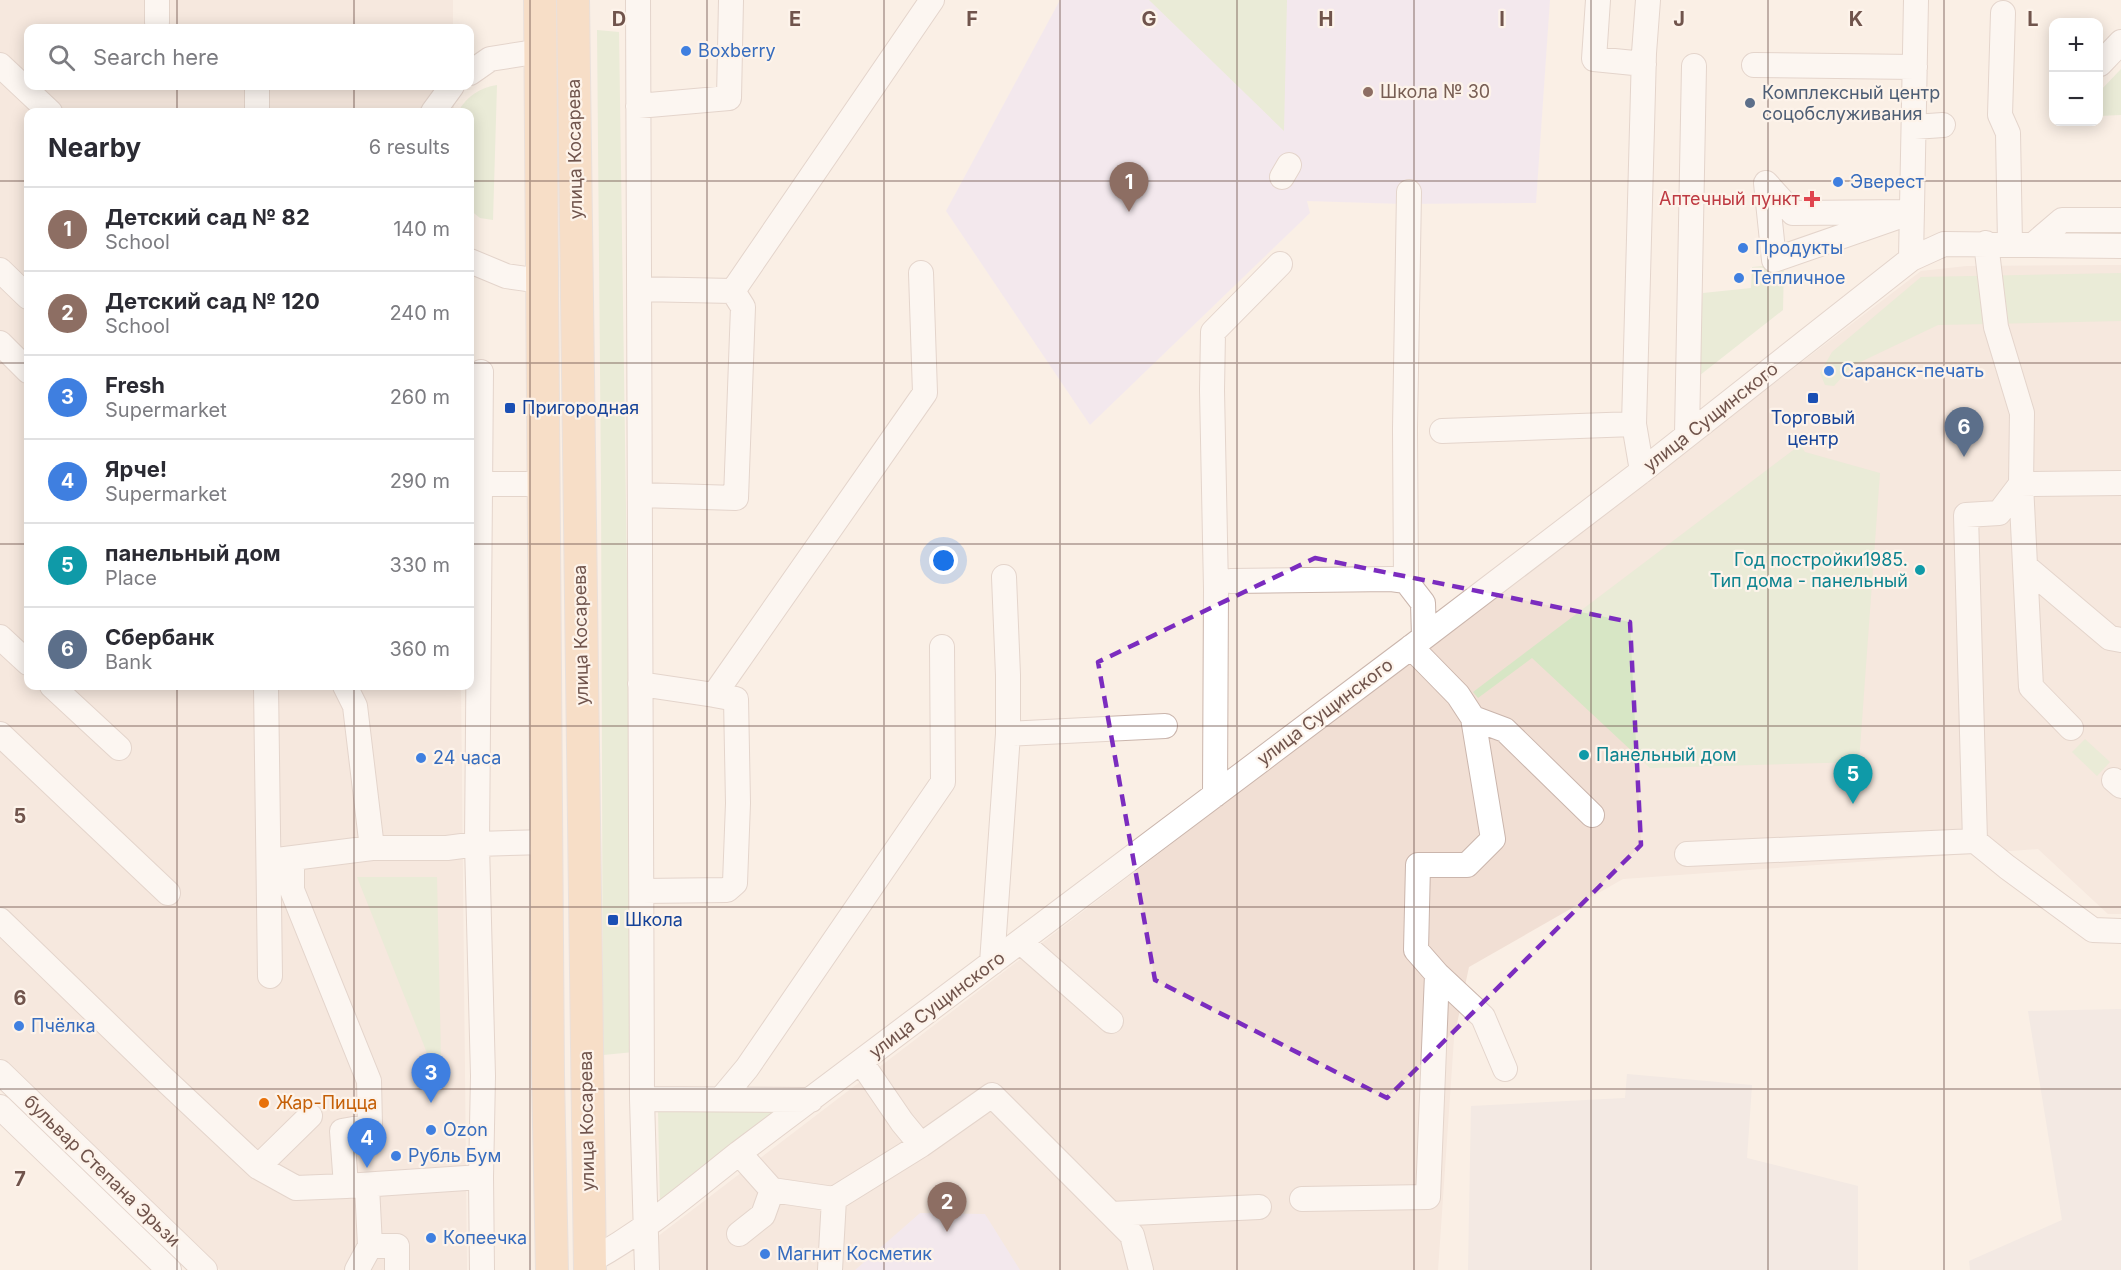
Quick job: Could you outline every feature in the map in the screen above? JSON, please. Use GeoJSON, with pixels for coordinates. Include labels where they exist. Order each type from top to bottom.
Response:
{"type":"FeatureCollection","features":[{"type":"Feature","properties":{"kind":"main road","name":"улица Косарева"},"geometry":{"type":"LineString","coordinates":[[540,0],[548,1075],[552,1266]]}},
{"type":"Feature","properties":{"kind":"main road","name":"улица Косарева"},"geometry":{"type":"LineString","coordinates":[[573,0],[590,1265]]}},
{"type":"Feature","properties":{"kind":"main road","name":"улица Сущинского"},"geometry":{"type":"LineString","coordinates":[[552,1266],[590,1265]]}},
{"type":"Feature","properties":{"kind":"street"},"geometry":{"type":"LineString","coordinates":[[638,0],[642,1099],[647,1270]]}},
{"type":"Feature","properties":{"kind":"street"},"geometry":{"type":"LineString","coordinates":[[638,106],[729,98],[731,0]]}},
{"type":"Feature","properties":{"kind":"street"},"geometry":{"type":"LineString","coordinates":[[733,291],[932,0]]}},
{"type":"Feature","properties":{"kind":"street"},"geometry":{"type":"LineString","coordinates":[[1598,0],[1594,59],[1644,64]]}},
{"type":"Feature","properties":{"kind":"street"},"geometry":{"type":"LineString","coordinates":[[1642,471],[1634,424],[1644,64],[1648,0]]}},
{"type":"Feature","properties":{"kind":"street"},"geometry":{"type":"LineString","coordinates":[[1911,259],[1916,0]]}},
{"type":"Feature","properties":{"kind":"street"},"geometry":{"type":"LineString","coordinates":[[2003,13],[2000,115],[2008,133],[2010,244]]}},
{"type":"Feature","properties":{"kind":"street"},"geometry":{"type":"LineString","coordinates":[[2103,61],[2121,42]]}},
{"type":"Feature","properties":{"kind":"street"},"geometry":{"type":"LineString","coordinates":[[474,69],[490,59],[541,51]]}},
{"type":"Feature","properties":{"kind":"street"},"geometry":{"type":"LineString","coordinates":[[0,64],[24,87]]}},
{"type":"Feature","properties":{"kind":"street"},"geometry":{"type":"LineString","coordinates":[[1754,65],[1915,67]]}},
{"type":"Feature","properties":{"kind":"street"},"geometry":{"type":"LineString","coordinates":[[1687,435],[1694,66]]}},
{"type":"Feature","properties":{"kind":"street"},"geometry":{"type":"LineString","coordinates":[[27,90],[46,108]]}},
{"type":"Feature","properties":{"kind":"street"},"geometry":{"type":"LineString","coordinates":[[436,108],[449,90]]}},
{"type":"Feature","properties":{"kind":"street"},"geometry":{"type":"LineString","coordinates":[[1914,127],[1942,125]]}},
{"type":"Feature","properties":{"kind":"street"},"geometry":{"type":"LineString","coordinates":[[1767,183],[1793,213],[1912,212],[1774,260],[1767,183]]}},
{"type":"Feature","properties":{"kind":"street"},"geometry":{"type":"LineString","coordinates":[[1408,192],[1406,581],[1423,603],[1417,642],[1473,718],[1493,839],[1467,865],[1418,864],[1416,950],[1437,974],[1483,1017],[1505,1069]]}},
{"type":"Feature","properties":{"kind":"street"},"geometry":{"type":"LineString","coordinates":[[2034,244],[2062,220],[2121,220]]}},
{"type":"Feature","properties":{"kind":"street"},"geometry":{"type":"LineString","coordinates":[[1986,243],[1996,327],[2022,413],[2021,484],[2031,687],[2071,728]]}},
{"type":"Feature","properties":{"kind":"street","name":"улица Сущинского"},"geometry":{"type":"LineString","coordinates":[[590,1265],[647,1226],[739,1153],[1642,471],[1911,259],[1944,244],[2121,246]]}},
{"type":"Feature","properties":{"kind":"street"},"geometry":{"type":"LineString","coordinates":[[474,263],[506,276],[541,281]]}},
{"type":"Feature","properties":{"kind":"street"},"geometry":{"type":"LineString","coordinates":[[1215,795],[1216,589],[1212,402],[1213,332],[1280,264]]}},
{"type":"Feature","properties":{"kind":"street"},"geometry":{"type":"LineString","coordinates":[[0,270],[24,293]]}},
{"type":"Feature","properties":{"kind":"street"},"geometry":{"type":"LineString","coordinates":[[714,695],[925,393],[921,273]]}},
{"type":"Feature","properties":{"kind":"street"},"geometry":{"type":"LineString","coordinates":[[639,289],[733,291]]}},
{"type":"Feature","properties":{"kind":"street"},"geometry":{"type":"LineString","coordinates":[[640,495],[736,498],[743,307],[733,291]]}},
{"type":"Feature","properties":{"kind":"street"},"geometry":{"type":"LineString","coordinates":[[0,343],[24,367]]}},
{"type":"Feature","properties":{"kind":"street"},"geometry":{"type":"LineString","coordinates":[[481,372],[474,485],[477,844],[483,1076],[482,1270]]}},
{"type":"Feature","properties":{"kind":"street"},"geometry":{"type":"LineString","coordinates":[[1442,431],[1634,424]]}},
{"type":"Feature","properties":{"kind":"street"},"geometry":{"type":"LineString","coordinates":[[2021,484],[2121,483]]}},
{"type":"Feature","properties":{"kind":"street"},"geometry":{"type":"LineString","coordinates":[[474,485],[543,484]]}},
{"type":"Feature","properties":{"kind":"street"},"geometry":{"type":"LineString","coordinates":[[1975,841],[1966,515],[1999,513],[2021,484]]}},
{"type":"Feature","properties":{"kind":"street"},"geometry":{"type":"LineString","coordinates":[[2026,567],[2110,638],[2121,640]]}},
{"type":"Feature","properties":{"kind":"street"},"geometry":{"type":"LineString","coordinates":[[992,963],[1008,735],[1004,577]]}},
{"type":"Feature","properties":{"kind":"street"},"geometry":{"type":"LineString","coordinates":[[1231,581],[1391,579],[1406,581]]}},
{"type":"Feature","properties":{"kind":"street"},"geometry":{"type":"LineString","coordinates":[[0,637],[24,659]]}},
{"type":"Feature","properties":{"kind":"street"},"geometry":{"type":"LineString","coordinates":[[722,1098],[747,1068],[943,782],[942,647]]}},
{"type":"Feature","properties":{"kind":"street"},"geometry":{"type":"LineString","coordinates":[[640,684],[736,699],[738,803],[735,883],[727,890],[642,891]]}},
{"type":"Feature","properties":{"kind":"street"},"geometry":{"type":"LineString","coordinates":[[56,690],[119,748]]}},
{"type":"Feature","properties":{"kind":"street"},"geometry":{"type":"LineString","coordinates":[[266,690],[280,860],[270,976]]}},
{"type":"Feature","properties":{"kind":"street"},"geometry":{"type":"LineString","coordinates":[[347,690],[355,706],[372,848]]}},
{"type":"Feature","properties":{"kind":"street"},"geometry":{"type":"LineString","coordinates":[[1473,718],[1505,730],[1592,815]]}},
{"type":"Feature","properties":{"kind":"street"},"geometry":{"type":"LineString","coordinates":[[1008,735],[1165,726]]}},
{"type":"Feature","properties":{"kind":"street"},"geometry":{"type":"LineString","coordinates":[[0,734],[168,893]]}},
{"type":"Feature","properties":{"kind":"street"},"geometry":{"type":"LineString","coordinates":[[1687,854],[1975,841],[2093,930],[2121,931]]}},
{"type":"Feature","properties":{"kind":"street"},"geometry":{"type":"LineString","coordinates":[[280,860],[372,848],[447,848],[477,844],[547,842]]}},
{"type":"Feature","properties":{"kind":"street"},"geometry":{"type":"LineString","coordinates":[[280,860],[369,1081],[370,1126],[342,1131],[370,1246],[357,1270]]}},
{"type":"Feature","properties":{"kind":"street"},"geometry":{"type":"LineString","coordinates":[[0,920],[258,1167],[296,1188],[481,1177]]}},
{"type":"Feature","properties":{"kind":"street"},"geometry":{"type":"LineString","coordinates":[[1021,942],[1111,1021]]}},
{"type":"Feature","properties":{"kind":"street"},"geometry":{"type":"LineString","coordinates":[[1302,1199],[1428,1197],[1437,974]]}},
{"type":"Feature","properties":{"kind":"street"},"geometry":{"type":"LineString","coordinates":[[861,1062],[902,1122],[921,1145]]}},
{"type":"Feature","properties":{"kind":"street","name":"бульвар Степана Эрьзи"},"geometry":{"type":"LineString","coordinates":[[0,1072],[204,1270]]}},
{"type":"Feature","properties":{"kind":"street"},"geometry":{"type":"LineString","coordinates":[[739,1153],[772,1190],[834,1200],[921,1145],[992,1095],[1132,1235],[1141,1270]]}},
{"type":"Feature","properties":{"kind":"street"},"geometry":{"type":"LineString","coordinates":[[642,1099],[811,1100]]}},
{"type":"Feature","properties":{"kind":"street","name":"бульвар Степана Эрьзи"},"geometry":{"type":"LineString","coordinates":[[0,1107],[169,1270]]}},
{"type":"Feature","properties":{"kind":"street"},"geometry":{"type":"LineString","coordinates":[[258,1167],[310,1116]]}},
{"type":"Feature","properties":{"kind":"street"},"geometry":{"type":"LineString","coordinates":[[739,1234],[763,1215],[772,1190]]}},
{"type":"Feature","properties":{"kind":"street"},"geometry":{"type":"LineString","coordinates":[[830,1270],[834,1200]]}},
{"type":"Feature","properties":{"kind":"street"},"geometry":{"type":"LineString","coordinates":[[1111,1214],[1259,1208]]}},
{"type":"Feature","properties":{"kind":"street"},"geometry":{"type":"LineString","coordinates":[[370,1246],[397,1246],[397,1270]]}},
{"type":"Feature","properties":{"kind":"highlighted area"},"geometry":{"type":"Polygon","coordinates":[[[1315,558],[1630,622],[1641,845],[1387,1098],[1155,980],[1098,662],[1315,558]]]}},
{"type":"Feature","properties":{"kind":"shaded area"},"geometry":{"type":"Polygon","coordinates":[[[0,0],[453,0],[453,24],[24,24],[24,90],[454,90],[454,108],[24,108],[24,690],[461,690],[467,1270],[220,1270],[0,1058],[0,0]]]}},
{"type":"Feature","properties":{"kind":"shaded area"},"geometry":{"type":"Polygon","coordinates":[[[1060,0],[1550,0],[1536,203],[1402,204],[1307,201],[1310,213],[1090,425],[946,211],[1060,0]]]}},
{"type":"Feature","properties":{"kind":"shaded area"},"geometry":{"type":"Polygon","coordinates":[[[2121,265],[2121,914],[2108,914],[2038,849],[1623,879],[1469,967],[1454,1038],[1438,1270],[658,1270],[657,1237],[1921,271],[1967,266],[2121,265]]]}},
{"type":"Feature","properties":{"kind":"shaded area"},"geometry":{"type":"Polygon","coordinates":[[[2121,1009],[2121,1270],[1970,1270],[1969,1261],[2062,1220],[2028,1011],[2121,1009]]]}},
{"type":"Feature","properties":{"kind":"shaded area"},"geometry":{"type":"Polygon","coordinates":[[[1627,1074],[1752,1085],[1747,1158],[1858,1186],[1858,1270],[1468,1270],[1471,1106],[1625,1098],[1627,1074]]]}},
{"type":"Feature","properties":{"kind":"shaded area"},"geometry":{"type":"Polygon","coordinates":[[[920,1213],[985,1214],[1020,1270],[855,1270],[920,1213]]]}},
{"type":"Feature","properties":{"kind":"green space"},"geometry":{"type":"Polygon","coordinates":[[[1149,0],[1287,0],[1284,131],[1149,0]]]}},
{"type":"Feature","properties":{"kind":"green space"},"geometry":{"type":"Polygon","coordinates":[[[597,30],[619,32],[634,1052],[603,1055],[601,482],[597,30]]]}},
{"type":"Feature","properties":{"kind":"green space"},"geometry":{"type":"Polygon","coordinates":[[[2121,69],[2121,115],[2103,116],[2103,88],[2121,69]]]}},
{"type":"Feature","properties":{"kind":"green space"},"geometry":{"type":"Polygon","coordinates":[[[497,85],[493,220],[480,218],[474,213],[474,108],[461,108],[465,101],[485,88],[497,85]]]}},
{"type":"Feature","properties":{"kind":"green space"},"geometry":{"type":"Polygon","coordinates":[[[1784,264],[1783,310],[1695,379],[1703,293],[1751,288],[1752,267],[1784,264]]]}},
{"type":"Feature","properties":{"kind":"green space"},"geometry":{"type":"Polygon","coordinates":[[[2121,273],[2121,321],[1938,325],[1852,366],[1834,386],[1825,385],[1820,373],[1832,352],[1921,277],[2121,273]]]}},
{"type":"Feature","properties":{"kind":"green space"},"geometry":{"type":"Polygon","coordinates":[[[1800,445],[1805,452],[1880,473],[1859,762],[1650,768],[1532,658],[1478,698],[1473,692],[1800,445]]]}},
{"type":"Feature","properties":{"kind":"green space"},"geometry":{"type":"Polygon","coordinates":[[[2085,739],[2110,762],[2097,776],[2072,752],[2085,739]]]}},
{"type":"Feature","properties":{"kind":"green space"},"geometry":{"type":"Polygon","coordinates":[[[357,877],[437,877],[441,1057],[429,1058],[357,877]]]}},
{"type":"Feature","properties":{"kind":"green space"},"geometry":{"type":"Polygon","coordinates":[[[790,1108],[660,1205],[658,1110],[790,1108]]]}},
{"type":"Feature","properties":{"kind":"place","name":"Boxberry"},"geometry":{"type":"Point","coordinates":[686,51]}},
{"type":"Feature","properties":{"kind":"place","name":"Школа № 30"},"geometry":{"type":"Point","coordinates":[1368,92]}},
{"type":"Feature","properties":{"kind":"place","name":"Комплексный центр соцобслуживания"},"geometry":{"type":"Point","coordinates":[1750,103]}},
{"type":"Feature","properties":{"kind":"place","name":"Эверест"},"geometry":{"type":"Point","coordinates":[1838,182]}},
{"type":"Feature","properties":{"kind":"place","name":"Аптечный пункт"},"geometry":{"type":"Point","coordinates":[1812,199]}},
{"type":"Feature","properties":{"kind":"place","name":"Детский сад № 82"},"geometry":{"type":"Point","coordinates":[1129,212]}},
{"type":"Feature","properties":{"kind":"place","name":"Продукты"},"geometry":{"type":"Point","coordinates":[1743,248]}},
{"type":"Feature","properties":{"kind":"place","name":"Тепличное"},"geometry":{"type":"Point","coordinates":[1739,278]}},
{"type":"Feature","properties":{"kind":"place","name":"Саранск-печать"},"geometry":{"type":"Point","coordinates":[1829,371]}},
{"type":"Feature","properties":{"kind":"place","name":"Торговый центр"},"geometry":{"type":"Point","coordinates":[1813,398]}},
{"type":"Feature","properties":{"kind":"place","name":"Пригородная"},"geometry":{"type":"Point","coordinates":[510,408]}},
{"type":"Feature","properties":{"kind":"place","name":"Сбербанк"},"geometry":{"type":"Point","coordinates":[1964,457]}},
{"type":"Feature","properties":{"kind":"place","name":"Год постройки1985. Тип дома - панельный"},"geometry":{"type":"Point","coordinates":[1920,570]}},
{"type":"Feature","properties":{"kind":"place","name":"Панельный дом"},"geometry":{"type":"Point","coordinates":[1584,755]}},
{"type":"Feature","properties":{"kind":"place","name":"24 часа"},"geometry":{"type":"Point","coordinates":[421,758]}},
{"type":"Feature","properties":{"kind":"place","name":"панельный дом"},"geometry":{"type":"Point","coordinates":[1853,804]}},
{"type":"Feature","properties":{"kind":"place","name":"Школа"},"geometry":{"type":"Point","coordinates":[613,920]}},
{"type":"Feature","properties":{"kind":"place","name":"Пчёлка"},"geometry":{"type":"Point","coordinates":[19,1026]}},
{"type":"Feature","properties":{"kind":"place","name":"Жар-Пицца"},"geometry":{"type":"Point","coordinates":[264,1103]}},
{"type":"Feature","properties":{"kind":"place","name":"Fresh"},"geometry":{"type":"Point","coordinates":[431,1103]}},
{"type":"Feature","properties":{"kind":"place","name":"Ozon"},"geometry":{"type":"Point","coordinates":[431,1130]}},
{"type":"Feature","properties":{"kind":"place","name":"Рубль Бум"},"geometry":{"type":"Point","coordinates":[396,1156]}},
{"type":"Feature","properties":{"kind":"place","name":"Ярче!"},"geometry":{"type":"Point","coordinates":[367,1168]}},
{"type":"Feature","properties":{"kind":"place","name":"Детский сад № 120"},"geometry":{"type":"Point","coordinates":[947,1232]}},
{"type":"Feature","properties":{"kind":"place","name":"Копеечка"},"geometry":{"type":"Point","coordinates":[431,1238]}},
{"type":"Feature","properties":{"kind":"place","name":"Магнит Косметик"},"geometry":{"type":"Point","coordinates":[765,1254]}}]}
